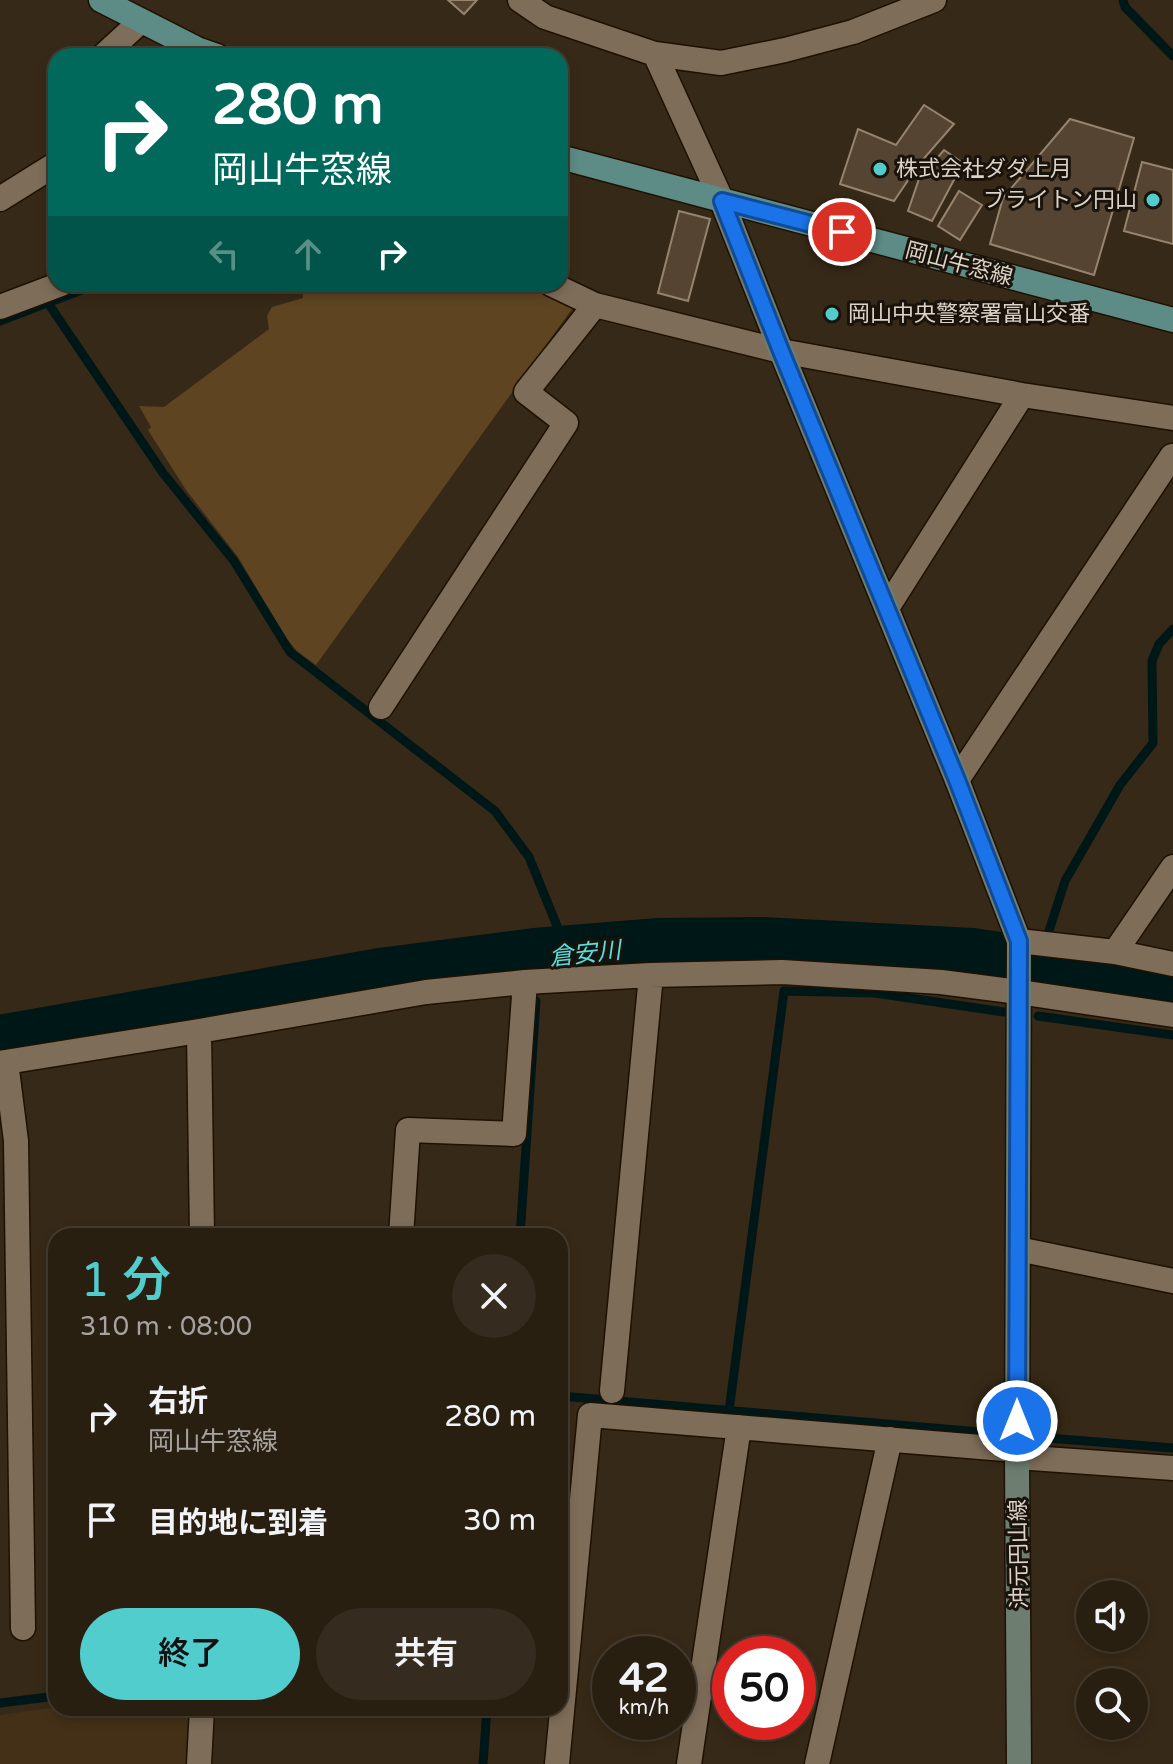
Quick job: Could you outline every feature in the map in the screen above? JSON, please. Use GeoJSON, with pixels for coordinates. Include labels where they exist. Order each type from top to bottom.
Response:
{"type":"FeatureCollection","features":[{"type":"Feature","properties":{"kind":"main road"},"geometry":{"type":"LineString","coordinates":[[101,0],[195,48]]}},
{"type":"Feature","properties":{"kind":"main road","name":"岡山牛窓線"},"geometry":{"type":"LineString","coordinates":[[568,159],[1173,320]]}},
{"type":"Feature","properties":{"kind":"main road","name":"沖元円山線"},"geometry":{"type":"LineString","coordinates":[[722,201],[957,780],[1019,945],[1019,1764]]}},
{"type":"Feature","properties":{"kind":"street"},"geometry":{"type":"LineString","coordinates":[[520,0],[545,17],[655,54],[721,63],[853,32],[934,0]]}},
{"type":"Feature","properties":{"kind":"street"},"geometry":{"type":"LineString","coordinates":[[112,48],[141,21]]}},
{"type":"Feature","properties":{"kind":"street"},"geometry":{"type":"LineString","coordinates":[[655,54],[722,201]]}},
{"type":"Feature","properties":{"kind":"street"},"geometry":{"type":"LineString","coordinates":[[0,199],[48,169]]}},
{"type":"Feature","properties":{"kind":"street"},"geometry":{"type":"LineString","coordinates":[[0,307],[48,289]]}},
{"type":"Feature","properties":{"kind":"street"},"geometry":{"type":"LineString","coordinates":[[568,292],[595,305],[781,351],[1022,395],[1173,418]]}},
{"type":"Feature","properties":{"kind":"street"},"geometry":{"type":"LineString","coordinates":[[381,707],[566,423],[526,392],[595,305]]}},
{"type":"Feature","properties":{"kind":"street"},"geometry":{"type":"LineString","coordinates":[[887,608],[1022,395]]}},
{"type":"Feature","properties":{"kind":"street"},"geometry":{"type":"LineString","coordinates":[[957,780],[1172,456]]}},
{"type":"Feature","properties":{"kind":"street"},"geometry":{"type":"LineString","coordinates":[[1115,952],[1173,867]]}},
{"type":"Feature","properties":{"kind":"street"},"geometry":{"type":"LineString","coordinates":[[1019,945],[1115,952],[1173,964]]}},
{"type":"Feature","properties":{"kind":"street"},"geometry":{"type":"LineString","coordinates":[[23,1628],[16,1141],[3,1063],[426,992],[525,982],[651,975],[782,972],[1019,985],[1173,1015]]}},
{"type":"Feature","properties":{"kind":"street"},"geometry":{"type":"LineString","coordinates":[[612,1391],[651,975]]}},
{"type":"Feature","properties":{"kind":"street"},"geometry":{"type":"LineString","coordinates":[[402,1228],[408,1130],[514,1134],[525,982]]}},
{"type":"Feature","properties":{"kind":"street"},"geometry":{"type":"LineString","coordinates":[[199,1031],[202,1228]]}},
{"type":"Feature","properties":{"kind":"street"},"geometry":{"type":"LineString","coordinates":[[1018,1249],[1173,1281]]}},
{"type":"Feature","properties":{"kind":"street"},"geometry":{"type":"LineString","coordinates":[[568,1648],[590,1415],[890,1439],[1173,1468]]}},
{"type":"Feature","properties":{"kind":"street"},"geometry":{"type":"LineString","coordinates":[[689,1764],[739,1427]]}},
{"type":"Feature","properties":{"kind":"street"},"geometry":{"type":"LineString","coordinates":[[817,1764],[890,1439]]}},
{"type":"Feature","properties":{"kind":"street"},"geometry":{"type":"LineString","coordinates":[[199,1764],[202,1716]]}},
{"type":"Feature","properties":{"kind":"street"},"geometry":{"type":"LineString","coordinates":[[557,1764],[562,1716]]}},
{"type":"Feature","properties":{"kind":"shaded area"},"geometry":{"type":"Polygon","coordinates":[[[303,292],[554,292],[577,302],[316,665],[286,638],[238,557],[186,490],[148,430],[151,427],[139,406],[164,407],[269,329],[267,316],[272,307],[303,298],[303,292]]]}},
{"type":"Feature","properties":{"kind":"shaded area"},"geometry":{"type":"Polygon","coordinates":[[[48,1708],[48,1716],[194,1716],[192,1764],[0,1764],[0,1715],[48,1708]]]}},
{"type":"Feature","properties":{"kind":"building"},"geometry":{"type":"Polygon","coordinates":[[[448,0],[477,0],[464,14],[448,0]]]}},
{"type":"Feature","properties":{"kind":"building"},"geometry":{"type":"Polygon","coordinates":[[[924,105],[954,124],[919,164],[894,201],[840,184],[858,129],[896,145],[924,105]]]}},
{"type":"Feature","properties":{"kind":"building"},"geometry":{"type":"Polygon","coordinates":[[[1070,119],[1134,138],[1094,275],[990,244],[1003,198],[1070,119]]]}},
{"type":"Feature","properties":{"kind":"building"},"geometry":{"type":"Polygon","coordinates":[[[944,150],[963,163],[932,221],[908,211],[919,179],[944,150]]]}},
{"type":"Feature","properties":{"kind":"building","name":"ブライトン円山"},"geometry":{"type":"Polygon","coordinates":[[[1142,162],[1173,170],[1173,244],[1124,231],[1142,162]]]}},
{"type":"Feature","properties":{"kind":"building"},"geometry":{"type":"Polygon","coordinates":[[[959,191],[982,205],[960,240],[938,226],[959,191]]]}},
{"type":"Feature","properties":{"kind":"building"},"geometry":{"type":"Polygon","coordinates":[[[679,211],[710,219],[688,301],[658,293],[679,211]]]}},
{"type":"Feature","properties":{"kind":"waterway"},"geometry":{"type":"LineString","coordinates":[[1123,0],[1125,7],[1173,56]]}},
{"type":"Feature","properties":{"kind":"waterway"},"geometry":{"type":"LineString","coordinates":[[0,321],[76,292]]}},
{"type":"Feature","properties":{"kind":"waterway"},"geometry":{"type":"LineString","coordinates":[[48,303],[163,473],[234,561],[290,652],[495,811],[529,857],[568,953]]}},
{"type":"Feature","properties":{"kind":"waterway"},"geometry":{"type":"LineString","coordinates":[[1048,934],[1065,881],[1120,785],[1153,743],[1152,661],[1159,644],[1173,629]]}},
{"type":"Feature","properties":{"kind":"waterway","name":"倉安川"},"geometry":{"type":"LineString","coordinates":[[0,1043],[380,976],[535,956],[659,946],[762,945],[972,956],[1173,992]]}},
{"type":"Feature","properties":{"kind":"waterway"},"geometry":{"type":"LineString","coordinates":[[535,956],[539,969]]}},
{"type":"Feature","properties":{"kind":"waterway"},"geometry":{"type":"LineString","coordinates":[[1047,958],[1047,967]]}},
{"type":"Feature","properties":{"kind":"waterway"},"geometry":{"type":"LineString","coordinates":[[729,1411],[784,991],[875,993],[1004,1012]]}},
{"type":"Feature","properties":{"kind":"waterway"},"geometry":{"type":"LineString","coordinates":[[521,1228],[536,1001]]}},
{"type":"Feature","properties":{"kind":"waterway"},"geometry":{"type":"LineString","coordinates":[[1038,1016],[1173,1035]]}},
{"type":"Feature","properties":{"kind":"waterway"},"geometry":{"type":"LineString","coordinates":[[568,1397],[1003,1434]]}},
{"type":"Feature","properties":{"kind":"waterway"},"geometry":{"type":"LineString","coordinates":[[1036,1437],[1173,1448]]}},
{"type":"Feature","properties":{"kind":"waterway"},"geometry":{"type":"LineString","coordinates":[[0,1703],[48,1697]]}},
{"type":"Feature","properties":{"kind":"waterway"},"geometry":{"type":"LineString","coordinates":[[483,1764],[486,1716]]}},
{"type":"Feature","properties":{"kind":"place","name":"株式会社ダダ上月"},"geometry":{"type":"Point","coordinates":[880,169]}},
{"type":"Feature","properties":{"kind":"place","name":"ブライトン円山"},"geometry":{"type":"Point","coordinates":[1153,200]}},
{"type":"Feature","properties":{"kind":"place","name":"岡山中央警察署富山交番"},"geometry":{"type":"Point","coordinates":[832,314]}},
{"type":"Feature","properties":{"kind":"route"},"geometry":{"type":"LineString","coordinates":[[842,232],[722,201],[957,780],[1019,941],[1017,1421]]}}]}
